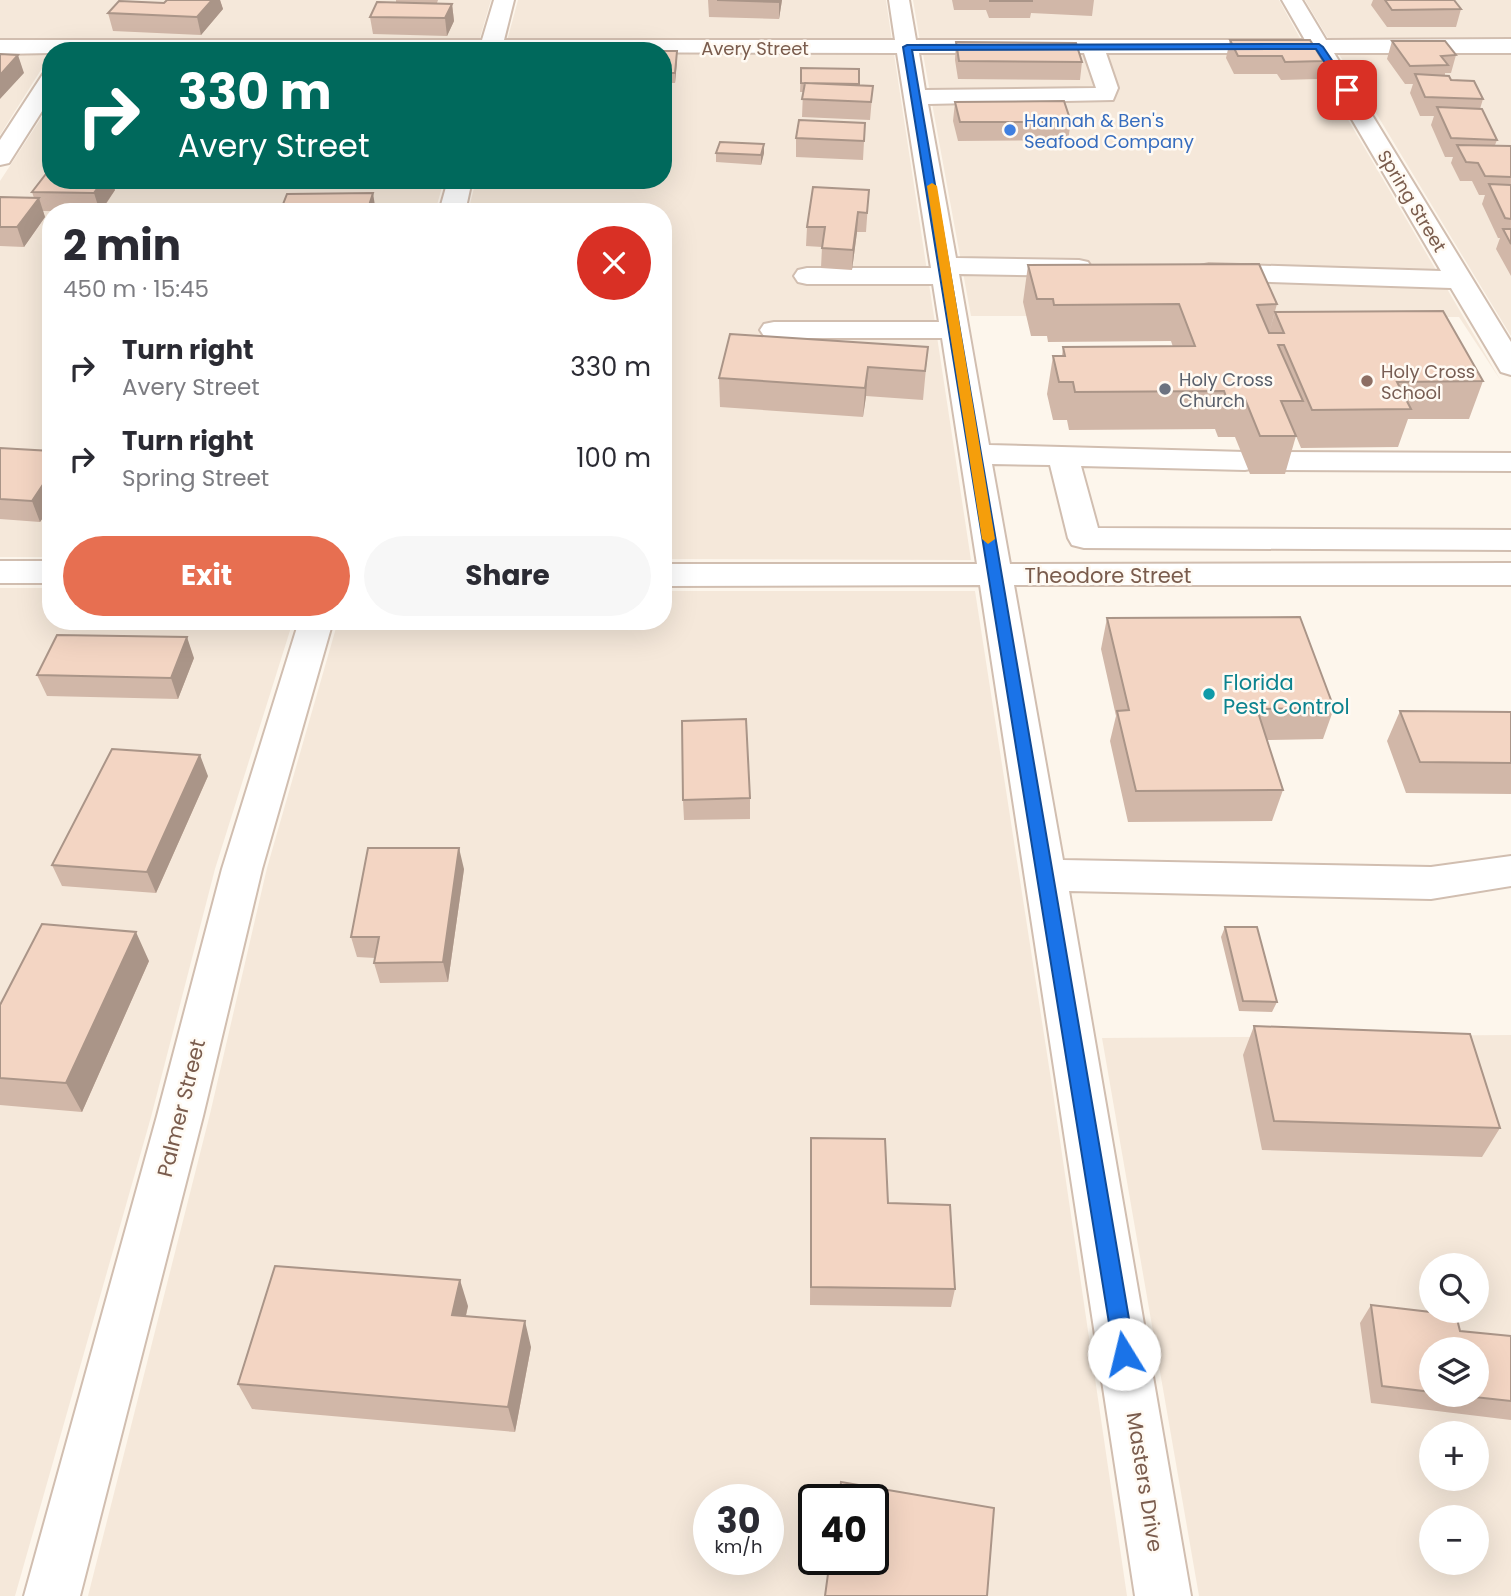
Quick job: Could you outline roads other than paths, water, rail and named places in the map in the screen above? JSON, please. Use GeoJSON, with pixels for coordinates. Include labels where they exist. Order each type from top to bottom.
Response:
{"type":"FeatureCollection","features":[{"type":"Feature","properties":{"kind":"street"},"geometry":{"type":"LineString","coordinates":[[492,42],[505,0]]}},
{"type":"Feature","properties":{"kind":"street","name":"Masters Drive"},"geometry":{"type":"LineString","coordinates":[[899,0],[946,271],[1163,1596]]}},
{"type":"Feature","properties":{"kind":"street","name":"Spring Street"},"geometry":{"type":"LineString","coordinates":[[1292,0],[1511,366]]}},
{"type":"Feature","properties":{"kind":"street","name":"Avery Street"},"geometry":{"type":"LineString","coordinates":[[672,48],[1511,46]]}},
{"type":"Feature","properties":{"kind":"street","name":"Avery Street"},"geometry":{"type":"LineString","coordinates":[[0,47],[42,48]]}},
{"type":"Feature","properties":{"kind":"street"},"geometry":{"type":"LineString","coordinates":[[916,97],[1105,95],[1107,88],[1093,47]]}},
{"type":"Feature","properties":{"kind":"street"},"geometry":{"type":"LineString","coordinates":[[0,158],[42,93]]}},
{"type":"Feature","properties":{"kind":"street"},"geometry":{"type":"LineString","coordinates":[[807,276],[1111,269]]}},
{"type":"Feature","properties":{"kind":"street"},"geometry":{"type":"LineString","coordinates":[[1181,271],[1459,279]]}},
{"type":"Feature","properties":{"kind":"street"},"geometry":{"type":"LineString","coordinates":[[774,330],[955,330]]}},
{"type":"Feature","properties":{"kind":"street"},"geometry":{"type":"LineString","coordinates":[[975,454],[1245,461]]}},
{"type":"Feature","properties":{"kind":"street"},"geometry":{"type":"LineString","coordinates":[[1063,457],[1084,538],[1511,540]]}},
{"type":"Feature","properties":{"kind":"street"},"geometry":{"type":"LineString","coordinates":[[1280,461],[1511,462]]}},
{"type":"Feature","properties":{"kind":"street"},"geometry":{"type":"LineString","coordinates":[[0,572],[42,572]]}},
{"type":"Feature","properties":{"kind":"street","name":"Theodore Street"},"geometry":{"type":"LineString","coordinates":[[672,575],[1511,574]]}},
{"type":"Feature","properties":{"kind":"street","name":"Palmer Street"},"geometry":{"type":"LineString","coordinates":[[51,1596],[180,1116],[242,869],[313,630]]}},
{"type":"Feature","properties":{"kind":"street"},"geometry":{"type":"LineString","coordinates":[[1045,876],[1431,883],[1511,872]]}},
{"type":"Feature","properties":{"kind":"place","name":"Hannah & Ben's Seafood Company"},"geometry":{"type":"Point","coordinates":[1010,130]}},
{"type":"Feature","properties":{"kind":"place","name":"Holy Cross School"},"geometry":{"type":"Point","coordinates":[1367,381]}},
{"type":"Feature","properties":{"kind":"place","name":"Holy Cross Church"},"geometry":{"type":"Point","coordinates":[1165,389]}},
{"type":"Feature","properties":{"kind":"place","name":"Florida Pest Control"},"geometry":{"type":"Point","coordinates":[1209,694]}}]}
